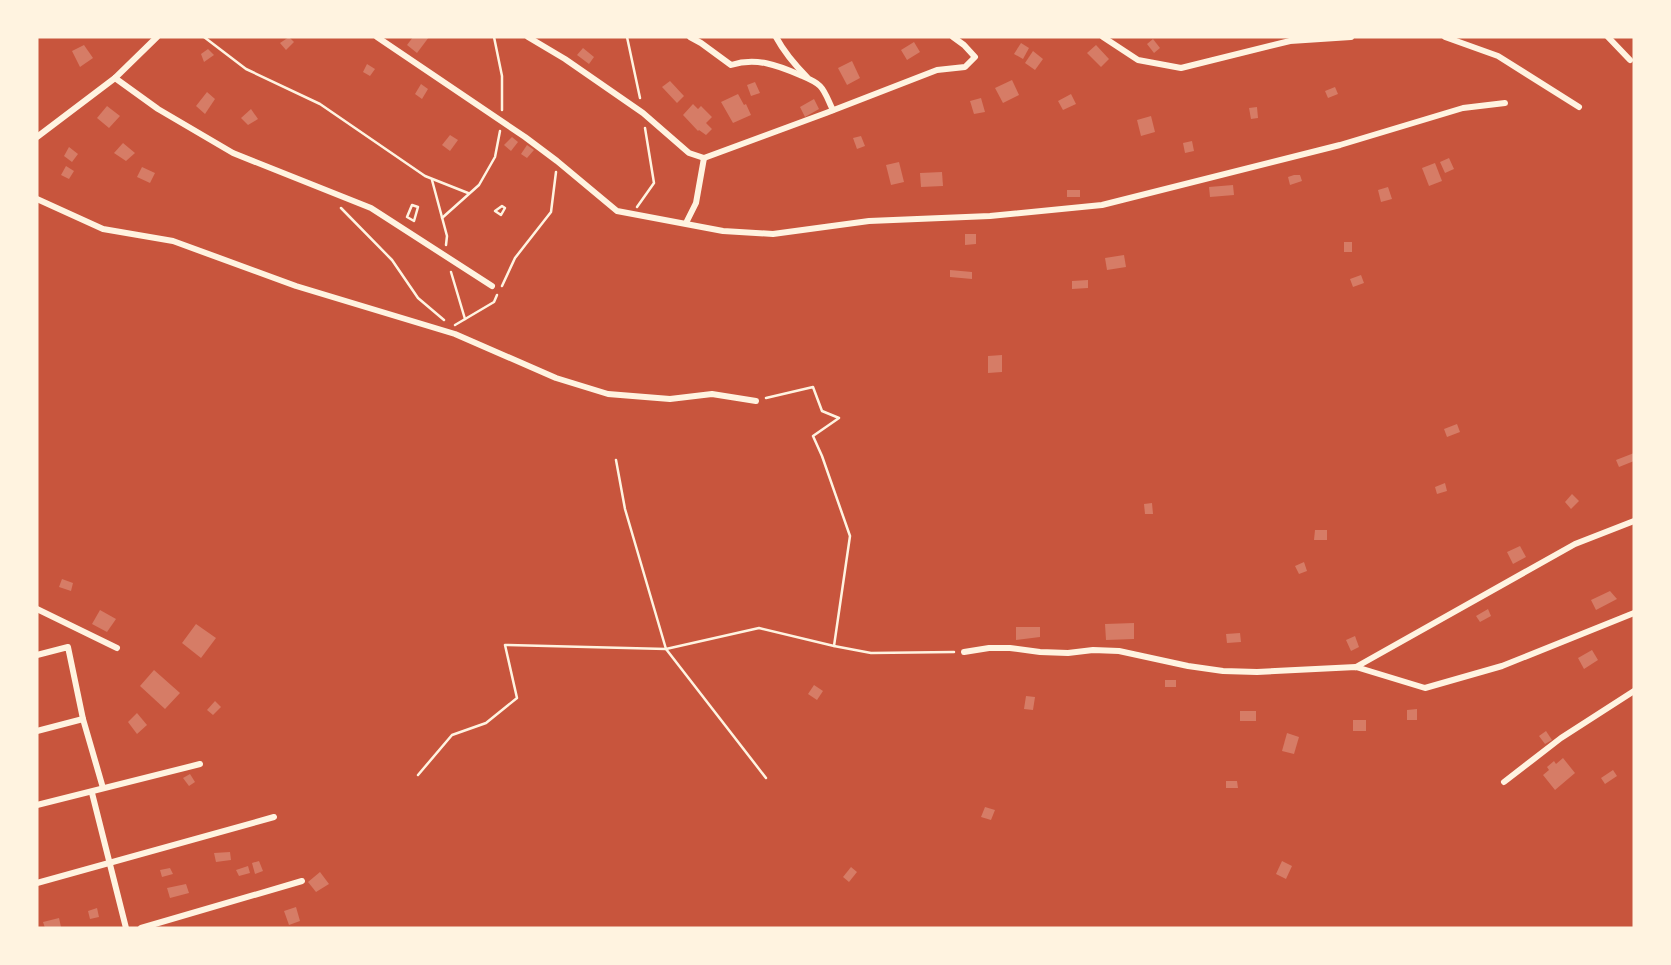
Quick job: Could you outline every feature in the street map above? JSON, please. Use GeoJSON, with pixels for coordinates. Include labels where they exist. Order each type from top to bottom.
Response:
{"type":"FeatureCollection","features":[{"type":"Feature","properties":{"kind":"street"},"geometry":{"type":"LineString","coordinates":[[37,137],[115,78],[157,37]]}},
{"type":"Feature","properties":{"kind":"street"},"geometry":{"type":"LineString","coordinates":[[377,37],[502,121],[617,211],[723,231],[773,234],[869,221],[990,216],[1102,205],[1339,145],[1463,108],[1505,103]]}},
{"type":"Feature","properties":{"kind":"street"},"geometry":{"type":"LineString","coordinates":[[528,37],[643,113],[689,153],[705,158],[937,70],[965,67],[975,57],[953,37]]}},
{"type":"Feature","properties":{"kind":"street"},"geometry":{"type":"LineString","coordinates":[[690,37],[730,65],[756,61],[774,64],[809,79],[820,86],[833,110]]}},
{"type":"Feature","properties":{"kind":"street"},"geometry":{"type":"LineString","coordinates":[[776,37],[809,79]]}},
{"type":"Feature","properties":{"kind":"street"},"geometry":{"type":"LineString","coordinates":[[1103,37],[1138,60],[1181,68],[1288,39],[1351,37]]}},
{"type":"Feature","properties":{"kind":"street"},"geometry":{"type":"LineString","coordinates":[[1444,37],[1498,56],[1579,107]]}},
{"type":"Feature","properties":{"kind":"street"},"geometry":{"type":"LineString","coordinates":[[1608,37],[1630,60]]}},
{"type":"Feature","properties":{"kind":"street"},"geometry":{"type":"LineString","coordinates":[[115,78],[158,109],[233,153],[372,208],[492,286]]}},
{"type":"Feature","properties":{"kind":"street"},"geometry":{"type":"LineString","coordinates":[[686,223],[696,203],[705,158]]}},
{"type":"Feature","properties":{"kind":"street"},"geometry":{"type":"LineString","coordinates":[[37,199],[103,229],[173,241],[296,286],[455,334],[556,378],[608,394],[670,399],[712,394],[756,401]]}},
{"type":"Feature","properties":{"kind":"street"},"geometry":{"type":"LineString","coordinates":[[1356,667],[1575,544],[1634,521]]}},
{"type":"Feature","properties":{"kind":"street"},"geometry":{"type":"LineString","coordinates":[[37,609],[117,648]]}},
{"type":"Feature","properties":{"kind":"street"},"geometry":{"type":"LineString","coordinates":[[964,652],[989,648],[1068,653],[1119,651],[1223,671],[1356,667],[1425,688],[1503,666],[1634,613]]}},
{"type":"Feature","properties":{"kind":"street"},"geometry":{"type":"LineString","coordinates":[[37,655],[68,647],[83,719],[103,788]]}},
{"type":"Feature","properties":{"kind":"street"},"geometry":{"type":"LineString","coordinates":[[1504,782],[1561,738],[1634,691]]}},
{"type":"Feature","properties":{"kind":"street"},"geometry":{"type":"LineString","coordinates":[[37,731],[83,719]]}},
{"type":"Feature","properties":{"kind":"street"},"geometry":{"type":"LineString","coordinates":[[37,805],[200,764]]}},
{"type":"Feature","properties":{"kind":"street"},"geometry":{"type":"LineString","coordinates":[[92,793],[126,928]]}},
{"type":"Feature","properties":{"kind":"street"},"geometry":{"type":"LineString","coordinates":[[37,883],[274,817]]}},
{"type":"Feature","properties":{"kind":"street"},"geometry":{"type":"LineString","coordinates":[[141,928],[160,926],[302,881]]}},
{"type":"Feature","properties":{"kind":"path"},"geometry":{"type":"LineString","coordinates":[[204,37],[246,69],[320,104],[425,176],[468,193],[442,218]]}},
{"type":"Feature","properties":{"kind":"path"},"geometry":{"type":"LineString","coordinates":[[624,212],[636,207],[654,183],[627,37]]}},
{"type":"Feature","properties":{"kind":"path"},"geometry":{"type":"LineString","coordinates":[[453,326],[494,302],[515,258],[551,212],[557,162]]}},
{"type":"Feature","properties":{"kind":"path"},"geometry":{"type":"LineString","coordinates":[[341,208],[391,260],[418,299],[444,319]]}},
{"type":"Feature","properties":{"kind":"path"},"geometry":{"type":"LineString","coordinates":[[756,401],[813,387],[822,411],[839,418],[813,436],[850,536],[834,646]]}},
{"type":"Feature","properties":{"kind":"path"},"geometry":{"type":"LineString","coordinates":[[616,460],[625,509],[666,649],[766,778]]}},
{"type":"Feature","properties":{"kind":"path"},"geometry":{"type":"LineString","coordinates":[[418,775],[452,735],[486,723],[517,698],[505,645],[666,649],[759,628],[871,653],[964,652]]}},
{"type":"Feature","properties":{"kind":"building"},"geometry":{"type":"Polygon","coordinates":[[[289,37],[294,42],[286,50],[280,43],[289,37]]]}},
{"type":"Feature","properties":{"kind":"building"},"geometry":{"type":"Polygon","coordinates":[[[413,37],[429,37],[417,53],[407,45],[413,37]]]}},
{"type":"Feature","properties":{"kind":"building"},"geometry":{"type":"Polygon","coordinates":[[[1153,39],[1160,48],[1154,53],[1147,44],[1153,39]]]}},
{"type":"Feature","properties":{"kind":"building"},"geometry":{"type":"Polygon","coordinates":[[[914,42],[920,52],[907,60],[901,50],[914,42]]]}},
{"type":"Feature","properties":{"kind":"building"},"geometry":{"type":"Polygon","coordinates":[[[1021,43],[1029,48],[1023,59],[1014,54],[1021,43]]]}},
{"type":"Feature","properties":{"kind":"building"},"geometry":{"type":"Polygon","coordinates":[[[84,45],[93,58],[80,67],[72,51],[84,45]]]}},
{"type":"Feature","properties":{"kind":"building"},"geometry":{"type":"Polygon","coordinates":[[[1096,45],[1109,59],[1101,67],[1087,53],[1096,45]]]}},
{"type":"Feature","properties":{"kind":"building"},"geometry":{"type":"Polygon","coordinates":[[[583,48],[594,57],[589,64],[577,55],[583,48]]]}},
{"type":"Feature","properties":{"kind":"building"},"geometry":{"type":"Polygon","coordinates":[[[208,49],[214,55],[204,62],[201,54],[208,49]]]}},
{"type":"Feature","properties":{"kind":"building"},"geometry":{"type":"Polygon","coordinates":[[[1033,51],[1043,59],[1035,70],[1025,63],[1033,51]]]}},
{"type":"Feature","properties":{"kind":"building"},"geometry":{"type":"Polygon","coordinates":[[[852,61],[860,78],[847,85],[838,68],[852,61]]]}},
{"type":"Feature","properties":{"kind":"building"},"geometry":{"type":"Polygon","coordinates":[[[367,64],[375,69],[370,76],[363,72],[367,64]]]}},
{"type":"Feature","properties":{"kind":"building"},"geometry":{"type":"Polygon","coordinates":[[[1012,80],[1019,95],[1003,103],[995,88],[1012,80]]]}},
{"type":"Feature","properties":{"kind":"building"},"geometry":{"type":"Polygon","coordinates":[[[670,81],[684,96],[677,103],[662,87],[670,81]]]}},
{"type":"Feature","properties":{"kind":"building"},"geometry":{"type":"Polygon","coordinates":[[[755,82],[760,93],[751,96],[747,85],[755,82]]]}},
{"type":"Feature","properties":{"kind":"building"},"geometry":{"type":"Polygon","coordinates":[[[421,84],[428,89],[422,99],[415,94],[421,84]]]}},
{"type":"Feature","properties":{"kind":"building"},"geometry":{"type":"Polygon","coordinates":[[[1335,87],[1338,94],[1328,98],[1325,91],[1335,87]]]}},
{"type":"Feature","properties":{"kind":"building"},"geometry":{"type":"Polygon","coordinates":[[[207,92],[215,99],[205,114],[196,106],[207,92]]]}},
{"type":"Feature","properties":{"kind":"building"},"geometry":{"type":"Polygon","coordinates":[[[738,94],[751,115],[733,123],[721,102],[738,94]]]}},
{"type":"Feature","properties":{"kind":"building"},"geometry":{"type":"Polygon","coordinates":[[[1071,94],[1076,104],[1063,110],[1058,101],[1071,94]]]}},
{"type":"Feature","properties":{"kind":"building"},"geometry":{"type":"Polygon","coordinates":[[[981,98],[985,112],[974,114],[970,101],[981,98]]]}},
{"type":"Feature","properties":{"kind":"building"},"geometry":{"type":"Polygon","coordinates":[[[814,99],[819,109],[805,117],[800,107],[814,99]]]}},
{"type":"Feature","properties":{"kind":"building"},"geometry":{"type":"Polygon","coordinates":[[[693,104],[698,109],[701,106],[712,117],[706,123],[712,129],[706,135],[698,131],[683,115],[693,104]]]}},
{"type":"Feature","properties":{"kind":"building"},"geometry":{"type":"Polygon","coordinates":[[[107,106],[120,116],[109,128],[97,118],[107,106]]]}},
{"type":"Feature","properties":{"kind":"building"},"geometry":{"type":"Polygon","coordinates":[[[1257,107],[1258,118],[1251,119],[1249,108],[1257,107]]]}},
{"type":"Feature","properties":{"kind":"building"},"geometry":{"type":"Polygon","coordinates":[[[251,109],[258,119],[248,125],[241,118],[251,109]]]}},
{"type":"Feature","properties":{"kind":"building"},"geometry":{"type":"Polygon","coordinates":[[[1151,116],[1155,132],[1141,136],[1137,120],[1151,116]]]}},
{"type":"Feature","properties":{"kind":"building"},"geometry":{"type":"Polygon","coordinates":[[[450,135],[458,140],[450,151],[442,145],[450,135]]]}},
{"type":"Feature","properties":{"kind":"building"},"geometry":{"type":"Polygon","coordinates":[[[861,136],[865,146],[857,149],[853,138],[861,136]]]}},
{"type":"Feature","properties":{"kind":"building"},"geometry":{"type":"Polygon","coordinates":[[[512,137],[518,142],[511,151],[504,145],[512,137]]]}},
{"type":"Feature","properties":{"kind":"building"},"geometry":{"type":"Polygon","coordinates":[[[1192,141],[1194,151],[1185,153],[1183,143],[1192,141]]]}},
{"type":"Feature","properties":{"kind":"building"},"geometry":{"type":"Polygon","coordinates":[[[123,143],[135,153],[126,161],[114,153],[123,143]]]}},
{"type":"Feature","properties":{"kind":"building"},"geometry":{"type":"Polygon","coordinates":[[[527,145],[534,150],[527,158],[521,154],[527,145]]]}},
{"type":"Feature","properties":{"kind":"building"},"geometry":{"type":"Polygon","coordinates":[[[69,147],[78,154],[72,162],[64,156],[69,147]]]}},
{"type":"Feature","properties":{"kind":"building"},"geometry":{"type":"Polygon","coordinates":[[[1449,158],[1454,169],[1445,173],[1440,162],[1449,158]]]}},
{"type":"Feature","properties":{"kind":"building"},"geometry":{"type":"Polygon","coordinates":[[[899,162],[904,182],[891,185],[886,165],[899,162]]]}},
{"type":"Feature","properties":{"kind":"building"},"geometry":{"type":"Polygon","coordinates":[[[1435,163],[1442,181],[1429,186],[1422,168],[1435,163]]]}},
{"type":"Feature","properties":{"kind":"building"},"geometry":{"type":"Polygon","coordinates":[[[66,166],[74,171],[69,179],[61,175],[66,166]]]}},
{"type":"Feature","properties":{"kind":"building"},"geometry":{"type":"Polygon","coordinates":[[[142,167],[155,173],[150,183],[137,177],[142,167]]]}},
{"type":"Feature","properties":{"kind":"building"},"geometry":{"type":"Polygon","coordinates":[[[942,172],[943,186],[921,187],[920,173],[942,172]]]}},
{"type":"Feature","properties":{"kind":"building"},"geometry":{"type":"Polygon","coordinates":[[[1300,175],[1302,181],[1290,185],[1288,177],[1300,175]]]}},
{"type":"Feature","properties":{"kind":"building"},"geometry":{"type":"Polygon","coordinates":[[[1233,185],[1234,195],[1210,197],[1209,187],[1233,185]]]}},
{"type":"Feature","properties":{"kind":"building"},"geometry":{"type":"Polygon","coordinates":[[[1388,187],[1392,199],[1381,202],[1378,190],[1388,187]]]}},
{"type":"Feature","properties":{"kind":"building"},"geometry":{"type":"Polygon","coordinates":[[[1067,190],[1080,190],[1080,197],[1067,197],[1067,190]]]}},
{"type":"Feature","properties":{"kind":"building"},"geometry":{"type":"Polygon","coordinates":[[[965,234],[976,234],[976,244],[965,245],[965,234]]]}},
{"type":"Feature","properties":{"kind":"building"},"geometry":{"type":"Polygon","coordinates":[[[1344,242],[1352,242],[1352,252],[1344,252],[1344,242]]]}},
{"type":"Feature","properties":{"kind":"building"},"geometry":{"type":"Polygon","coordinates":[[[1124,255],[1126,267],[1107,270],[1105,258],[1124,255]]]}},
{"type":"Feature","properties":{"kind":"building"},"geometry":{"type":"Polygon","coordinates":[[[950,270],[972,272],[972,279],[950,277],[950,270]]]}},
{"type":"Feature","properties":{"kind":"building"},"geometry":{"type":"Polygon","coordinates":[[[1361,275],[1364,283],[1353,287],[1350,279],[1361,275]]]}},
{"type":"Feature","properties":{"kind":"building"},"geometry":{"type":"Polygon","coordinates":[[[1088,280],[1088,288],[1072,289],[1072,281],[1088,280]]]}},
{"type":"Feature","properties":{"kind":"building"},"geometry":{"type":"Polygon","coordinates":[[[1002,355],[1002,372],[988,373],[988,356],[1002,355]]]}},
{"type":"Feature","properties":{"kind":"building"},"geometry":{"type":"Polygon","coordinates":[[[1457,424],[1460,432],[1447,437],[1444,429],[1457,424]]]}},
{"type":"Feature","properties":{"kind":"building"},"geometry":{"type":"Polygon","coordinates":[[[1634,453],[1634,461],[1619,467],[1616,460],[1634,453]]]}},
{"type":"Feature","properties":{"kind":"building"},"geometry":{"type":"Polygon","coordinates":[[[1445,483],[1447,491],[1437,494],[1435,487],[1445,483]]]}},
{"type":"Feature","properties":{"kind":"building"},"geometry":{"type":"Polygon","coordinates":[[[1572,494],[1579,501],[1571,509],[1565,502],[1572,494]]]}},
{"type":"Feature","properties":{"kind":"building"},"geometry":{"type":"Polygon","coordinates":[[[1152,503],[1153,514],[1145,514],[1144,504],[1152,503]]]}},
{"type":"Feature","properties":{"kind":"building"},"geometry":{"type":"Polygon","coordinates":[[[1315,530],[1327,530],[1327,540],[1314,540],[1315,530]]]}},
{"type":"Feature","properties":{"kind":"building"},"geometry":{"type":"Polygon","coordinates":[[[1520,546],[1526,557],[1513,564],[1507,552],[1520,546]]]}},
{"type":"Feature","properties":{"kind":"building"},"geometry":{"type":"Polygon","coordinates":[[[1304,562],[1307,571],[1299,574],[1295,566],[1304,562]]]}},
{"type":"Feature","properties":{"kind":"building"},"geometry":{"type":"Polygon","coordinates":[[[62,579],[73,583],[71,591],[59,587],[62,579]]]}},
{"type":"Feature","properties":{"kind":"building"},"geometry":{"type":"Polygon","coordinates":[[[1610,591],[1617,599],[1596,610],[1591,600],[1610,591]]]}},
{"type":"Feature","properties":{"kind":"building"},"geometry":{"type":"Polygon","coordinates":[[[1488,609],[1491,616],[1480,622],[1476,616],[1488,609]]]}},
{"type":"Feature","properties":{"kind":"building"},"geometry":{"type":"Polygon","coordinates":[[[100,610],[116,619],[107,632],[92,624],[100,610]]]}},
{"type":"Feature","properties":{"kind":"building"},"geometry":{"type":"Polygon","coordinates":[[[1134,623],[1134,639],[1106,640],[1105,624],[1134,623]]]}},
{"type":"Feature","properties":{"kind":"building"},"geometry":{"type":"Polygon","coordinates":[[[196,624],[216,638],[201,658],[182,643],[196,624]]]}},
{"type":"Feature","properties":{"kind":"building"},"geometry":{"type":"Polygon","coordinates":[[[1016,627],[1040,627],[1040,637],[1016,640],[1016,627]]]}},
{"type":"Feature","properties":{"kind":"building"},"geometry":{"type":"Polygon","coordinates":[[[1240,633],[1241,642],[1227,643],[1226,634],[1240,633]]]}},
{"type":"Feature","properties":{"kind":"building"},"geometry":{"type":"Polygon","coordinates":[[[1355,636],[1359,647],[1351,651],[1346,640],[1355,636]]]}},
{"type":"Feature","properties":{"kind":"building"},"geometry":{"type":"Polygon","coordinates":[[[1592,650],[1598,660],[1584,669],[1578,658],[1592,650]]]}},
{"type":"Feature","properties":{"kind":"building"},"geometry":{"type":"Polygon","coordinates":[[[154,670],[180,693],[165,709],[140,686],[154,670]]]}},
{"type":"Feature","properties":{"kind":"building"},"geometry":{"type":"Polygon","coordinates":[[[1165,680],[1176,680],[1176,687],[1165,687],[1165,680]]]}},
{"type":"Feature","properties":{"kind":"building"},"geometry":{"type":"Polygon","coordinates":[[[814,685],[823,691],[817,700],[808,694],[814,685]]]}},
{"type":"Feature","properties":{"kind":"building"},"geometry":{"type":"Polygon","coordinates":[[[1026,696],[1035,697],[1033,710],[1024,709],[1026,696]]]}},
{"type":"Feature","properties":{"kind":"building"},"geometry":{"type":"Polygon","coordinates":[[[215,701],[221,707],[213,715],[207,710],[215,701]]]}},
{"type":"Feature","properties":{"kind":"building"},"geometry":{"type":"Polygon","coordinates":[[[1417,709],[1417,720],[1407,720],[1407,710],[1417,709]]]}},
{"type":"Feature","properties":{"kind":"building"},"geometry":{"type":"Polygon","coordinates":[[[1240,711],[1256,711],[1256,721],[1240,721],[1240,711]]]}},
{"type":"Feature","properties":{"kind":"building"},"geometry":{"type":"Polygon","coordinates":[[[137,713],[147,725],[137,734],[128,722],[137,713]]]}},
{"type":"Feature","properties":{"kind":"building"},"geometry":{"type":"Polygon","coordinates":[[[1353,720],[1366,720],[1366,731],[1353,731],[1353,720]]]}},
{"type":"Feature","properties":{"kind":"building"},"geometry":{"type":"Polygon","coordinates":[[[1546,731],[1552,740],[1545,744],[1539,736],[1546,731]]]}},
{"type":"Feature","properties":{"kind":"building"},"geometry":{"type":"Polygon","coordinates":[[[1287,733],[1299,737],[1294,754],[1282,751],[1287,733]]]}},
{"type":"Feature","properties":{"kind":"building"},"geometry":{"type":"Polygon","coordinates":[[[1563,758],[1575,773],[1555,790],[1543,775],[1554,761],[1556,764],[1563,758]]]}},
{"type":"Feature","properties":{"kind":"building"},"geometry":{"type":"Polygon","coordinates":[[[1613,770],[1617,776],[1605,784],[1601,778],[1613,770]]]}},
{"type":"Feature","properties":{"kind":"building"},"geometry":{"type":"Polygon","coordinates":[[[190,774],[195,782],[189,786],[183,778],[190,774]]]}},
{"type":"Feature","properties":{"kind":"building"},"geometry":{"type":"Polygon","coordinates":[[[1226,781],[1237,781],[1238,788],[1226,788],[1226,781]]]}},
{"type":"Feature","properties":{"kind":"building"},"geometry":{"type":"Polygon","coordinates":[[[985,807],[995,810],[991,820],[981,817],[985,807]]]}},
{"type":"Feature","properties":{"kind":"building"},"geometry":{"type":"Polygon","coordinates":[[[230,852],[231,860],[216,862],[214,853],[230,852]]]}},
{"type":"Feature","properties":{"kind":"building"},"geometry":{"type":"Polygon","coordinates":[[[259,861],[263,871],[255,874],[252,863],[259,861]]]}},
{"type":"Feature","properties":{"kind":"building"},"geometry":{"type":"Polygon","coordinates":[[[1282,861],[1292,866],[1286,879],[1276,874],[1282,861]]]}},
{"type":"Feature","properties":{"kind":"building"},"geometry":{"type":"Polygon","coordinates":[[[248,866],[250,873],[239,876],[236,870],[248,866]]]}},
{"type":"Feature","properties":{"kind":"building"},"geometry":{"type":"Polygon","coordinates":[[[851,867],[857,872],[849,882],[843,877],[851,867]]]}},
{"type":"Feature","properties":{"kind":"building"},"geometry":{"type":"Polygon","coordinates":[[[170,868],[173,874],[162,877],[160,870],[170,868]]]}},
{"type":"Feature","properties":{"kind":"building"},"geometry":{"type":"Polygon","coordinates":[[[320,872],[329,884],[316,892],[308,882],[320,872]]]}},
{"type":"Feature","properties":{"kind":"building"},"geometry":{"type":"Polygon","coordinates":[[[186,884],[189,893],[170,898],[167,888],[186,884]]]}},
{"type":"Feature","properties":{"kind":"building"},"geometry":{"type":"Polygon","coordinates":[[[296,907],[300,921],[289,925],[284,911],[296,907]]]}},
{"type":"Feature","properties":{"kind":"building"},"geometry":{"type":"Polygon","coordinates":[[[97,908],[99,917],[90,919],[88,911],[97,908]]]}},
{"type":"Feature","properties":{"kind":"building"},"geometry":{"type":"Polygon","coordinates":[[[59,918],[61,927],[45,928],[43,922],[59,918]]]}}]}
